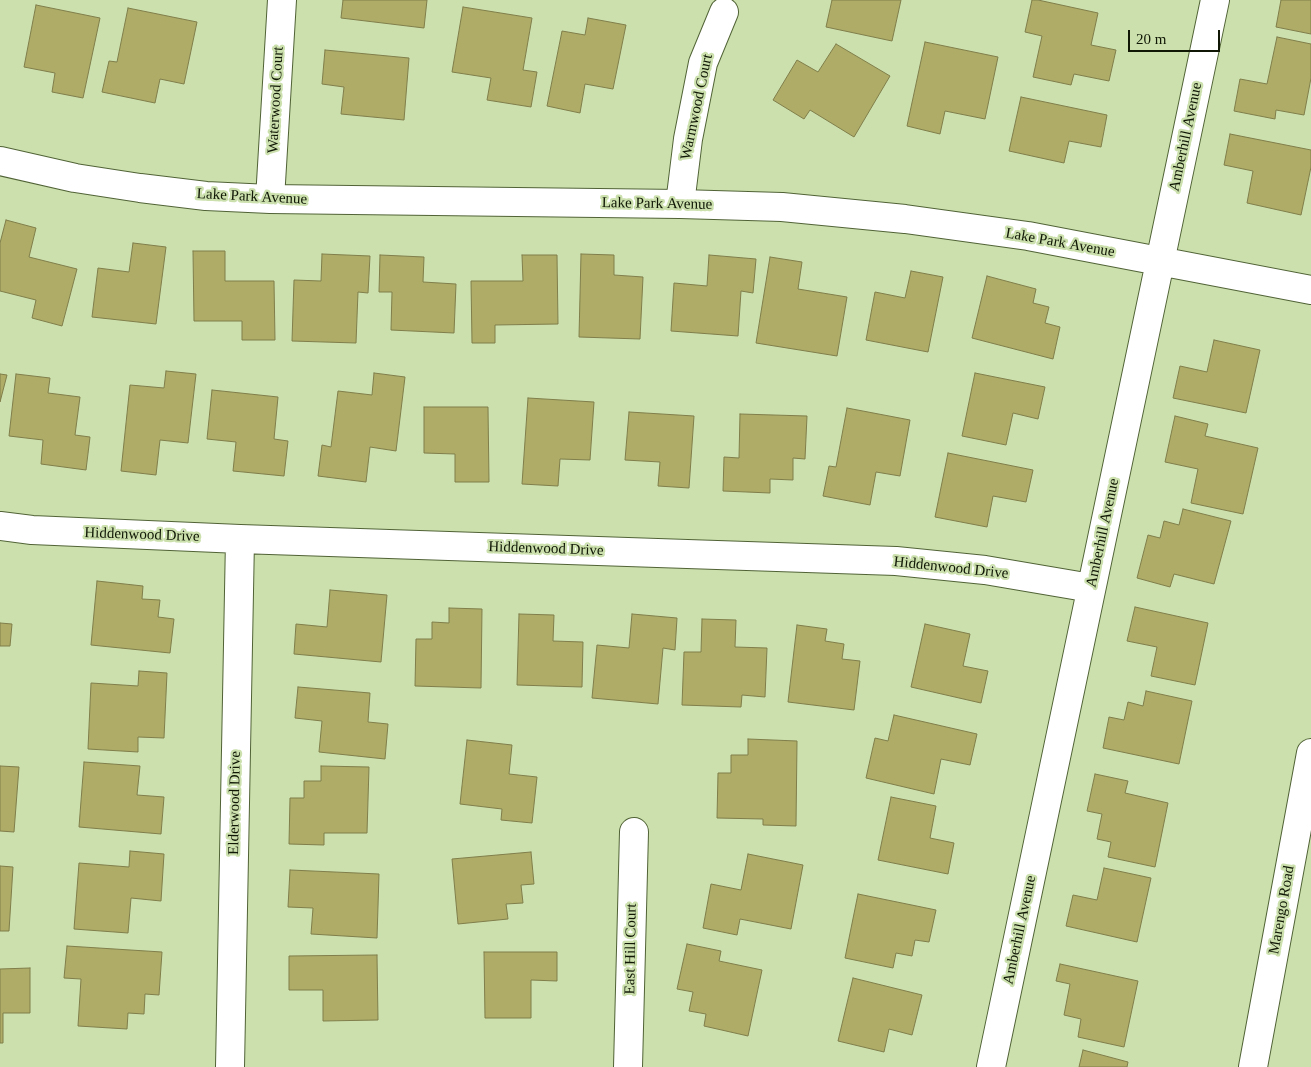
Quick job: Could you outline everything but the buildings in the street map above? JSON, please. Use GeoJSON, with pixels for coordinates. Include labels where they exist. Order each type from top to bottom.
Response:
{"type":"FeatureCollection","features":[{"type":"Feature","properties":{"kind":"street","name":"Waterwood Court"},"geometry":{"type":"LineString","coordinates":[[270,199],[282,0]]}},
{"type":"Feature","properties":{"kind":"street","name":"Amberhill Avenue"},"geometry":{"type":"LineString","coordinates":[[991,1067],[1215,0]]}},
{"type":"Feature","properties":{"kind":"street","name":"Warmwood Court"},"geometry":{"type":"LineString","coordinates":[[680,204],[688,139],[704,63],[724,12]]}},
{"type":"Feature","properties":{"kind":"street","name":"Lake Park Avenue"},"geometry":{"type":"LineString","coordinates":[[0,161],[76,178],[206,196],[270,199],[680,204],[782,208],[905,219],[1028,236],[1311,290]]}},
{"type":"Feature","properties":{"kind":"street","name":"Hiddenwood Drive"},"geometry":{"type":"LineString","coordinates":[[0,526],[32,530],[240,539],[896,561],[985,570],[1091,588]]}},
{"type":"Feature","properties":{"kind":"street","name":"Elderwood Drive"},"geometry":{"type":"LineString","coordinates":[[230,1067],[240,539]]}},
{"type":"Feature","properties":{"kind":"street","name":"Marengo Road"},"geometry":{"type":"LineString","coordinates":[[1253,1067],[1311,753]]}},
{"type":"Feature","properties":{"kind":"street","name":"East Hill Court"},"geometry":{"type":"LineString","coordinates":[[628,1067],[634,832]]}}]}
